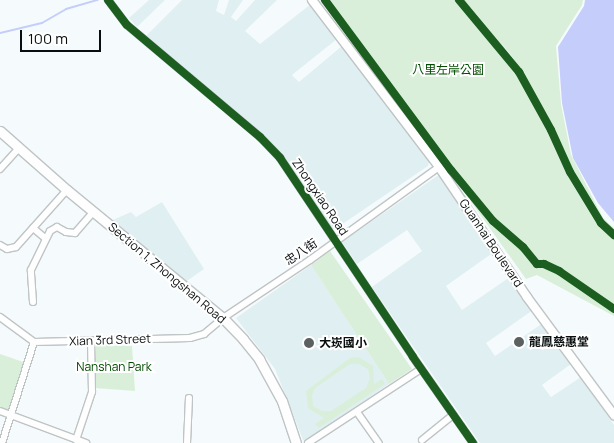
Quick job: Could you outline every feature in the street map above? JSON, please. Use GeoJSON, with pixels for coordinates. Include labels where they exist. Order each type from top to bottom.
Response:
{"type":"FeatureCollection","features":[{"type":"Feature","properties":{"kind":"main road","name":"Section 1, Zhongshan Road"},"geometry":{"type":"LineString","coordinates":[[0,131],[18,149],[93,212],[223,318],[259,359],[285,408],[296,443]]}},
{"type":"Feature","properties":{"kind":"street","name":"Zhongxiao Road"},"geometry":{"type":"LineString","coordinates":[[108,0],[127,25],[260,137],[280,158],[421,369],[454,415],[469,442]]}},
{"type":"Feature","properties":{"kind":"street","name":"Guanhai Boulevard"},"geometry":{"type":"LineString","coordinates":[[312,0],[440,166],[527,297],[614,415]]}},
{"type":"Feature","properties":{"kind":"street"},"geometry":{"type":"LineString","coordinates":[[0,169],[18,149]]}},
{"type":"Feature","properties":{"kind":"street","name":"忠八街"},"geometry":{"type":"LineString","coordinates":[[223,318],[337,242],[440,166]]}},
{"type":"Feature","properties":{"kind":"street"},"geometry":{"type":"LineString","coordinates":[[0,245],[7,249],[16,248],[67,190]]}},
{"type":"Feature","properties":{"kind":"street"},"geometry":{"type":"LineString","coordinates":[[33,302],[31,270],[45,238],[50,231],[57,227],[75,234],[93,212]]}},
{"type":"Feature","properties":{"kind":"street"},"geometry":{"type":"LineString","coordinates":[[32,228],[45,238]]}},
{"type":"Feature","properties":{"kind":"street"},"geometry":{"type":"LineString","coordinates":[[0,317],[34,342],[2,443]]}},
{"type":"Feature","properties":{"kind":"street","name":"Xian 3rd Street"},"geometry":{"type":"LineString","coordinates":[[34,342],[190,338],[204,334],[223,318]]}},
{"type":"Feature","properties":{"kind":"street"},"geometry":{"type":"LineString","coordinates":[[76,440],[92,392],[92,341]]}},
{"type":"Feature","properties":{"kind":"street"},"geometry":{"type":"LineString","coordinates":[[308,443],[421,369]]}},
{"type":"Feature","properties":{"kind":"street"},"geometry":{"type":"LineString","coordinates":[[188,443],[189,398]]}},
{"type":"Feature","properties":{"kind":"street"},"geometry":{"type":"LineString","coordinates":[[0,411],[86,443]]}},
{"type":"Feature","properties":{"kind":"street"},"geometry":{"type":"LineString","coordinates":[[357,412],[379,443]]}},
{"type":"Feature","properties":{"kind":"street"},"geometry":{"type":"LineString","coordinates":[[422,440],[454,415]]}},
{"type":"Feature","properties":{"kind":"shaded area"},"geometry":{"type":"Polygon","coordinates":[[[149,0],[165,0],[137,27],[129,18],[149,0]]]}},
{"type":"Feature","properties":{"kind":"shaded area"},"geometry":{"type":"Polygon","coordinates":[[[182,0],[219,0],[216,11],[224,15],[229,0],[243,0],[231,17],[236,21],[255,0],[277,0],[245,31],[260,44],[311,4],[337,39],[292,75],[299,82],[342,46],[420,148],[429,162],[428,166],[335,229],[332,229],[288,163],[265,136],[146,36],[182,0]]]}},
{"type":"Feature","properties":{"kind":"shaded area"},"geometry":{"type":"Polygon","coordinates":[[[440,174],[494,252],[446,286],[462,310],[510,277],[533,310],[486,343],[495,356],[543,323],[571,364],[542,385],[551,397],[581,377],[614,425],[614,443],[480,443],[372,287],[422,251],[407,230],[357,264],[342,242],[440,174]]]}},
{"type":"Feature","properties":{"kind":"shaded area"},"geometry":{"type":"Polygon","coordinates":[[[162,202],[204,269],[184,283],[113,222],[113,220],[131,212],[136,217],[162,202]]]}},
{"type":"Feature","properties":{"kind":"shaded area","name":"大崁國小"},"geometry":{"type":"Polygon","coordinates":[[[311,265],[389,384],[306,441],[303,440],[275,369],[236,318],[311,265]]]}},
{"type":"Feature","properties":{"kind":"green space","name":"八里左岸公園"},"geometry":{"type":"Polygon","coordinates":[[[320,0],[461,0],[483,22],[464,0],[583,0],[582,5],[556,46],[561,104],[571,155],[603,218],[614,228],[614,316],[537,275],[526,279],[435,151],[320,0]],[[498,38],[524,75],[549,118],[522,70],[498,38]]]}},
{"type":"Feature","properties":{"kind":"green space"},"geometry":{"type":"Polygon","coordinates":[[[330,251],[412,369],[389,384],[311,265],[330,251]]]}},
{"type":"Feature","properties":{"kind":"green space","name":"Nanshan Park"},"geometry":{"type":"Polygon","coordinates":[[[96,345],[132,346],[135,391],[95,388],[96,345]]]}},
{"type":"Feature","properties":{"kind":"green space"},"geometry":{"type":"Polygon","coordinates":[[[0,354],[26,363],[9,411],[0,407],[0,354]]]}},
{"type":"Feature","properties":{"kind":"green space"},"geometry":{"type":"Polygon","coordinates":[[[358,357],[373,366],[374,384],[382,379],[385,384],[319,428],[315,424],[324,418],[308,408],[306,391],[350,358],[358,357]],[[350,364],[315,388],[312,395],[313,406],[322,411],[331,411],[366,388],[370,378],[368,369],[359,364],[350,364]]]}},
{"type":"Feature","properties":{"kind":"water"},"geometry":{"type":"Polygon","coordinates":[[[585,0],[614,0],[614,222],[598,203],[573,158],[562,103],[558,47],[584,6],[585,0]]]}},
{"type":"Feature","properties":{"kind":"waterway"},"geometry":{"type":"LineString","coordinates":[[0,33],[42,23],[66,9],[98,0]]}},
{"type":"Feature","properties":{"kind":"cycle path"},"geometry":{"type":"LineString","coordinates":[[108,0],[127,25],[260,137],[280,158],[473,443]]}},
{"type":"Feature","properties":{"kind":"cycle path"},"geometry":{"type":"LineString","coordinates":[[325,0],[451,170],[493,221],[523,247],[537,264],[544,264],[559,271],[614,309]]}},
{"type":"Feature","properties":{"kind":"cycle path"},"geometry":{"type":"LineString","coordinates":[[459,0],[519,72],[551,130],[570,172],[601,223],[614,235]]}},
{"type":"Feature","properties":{"kind":"place","name":"龍鳳慈惠堂"},"geometry":{"type":"Point","coordinates":[519,342]}},
{"type":"Feature","properties":{"kind":"place","name":"大崁國小"},"geometry":{"type":"Point","coordinates":[309,343]}}]}
